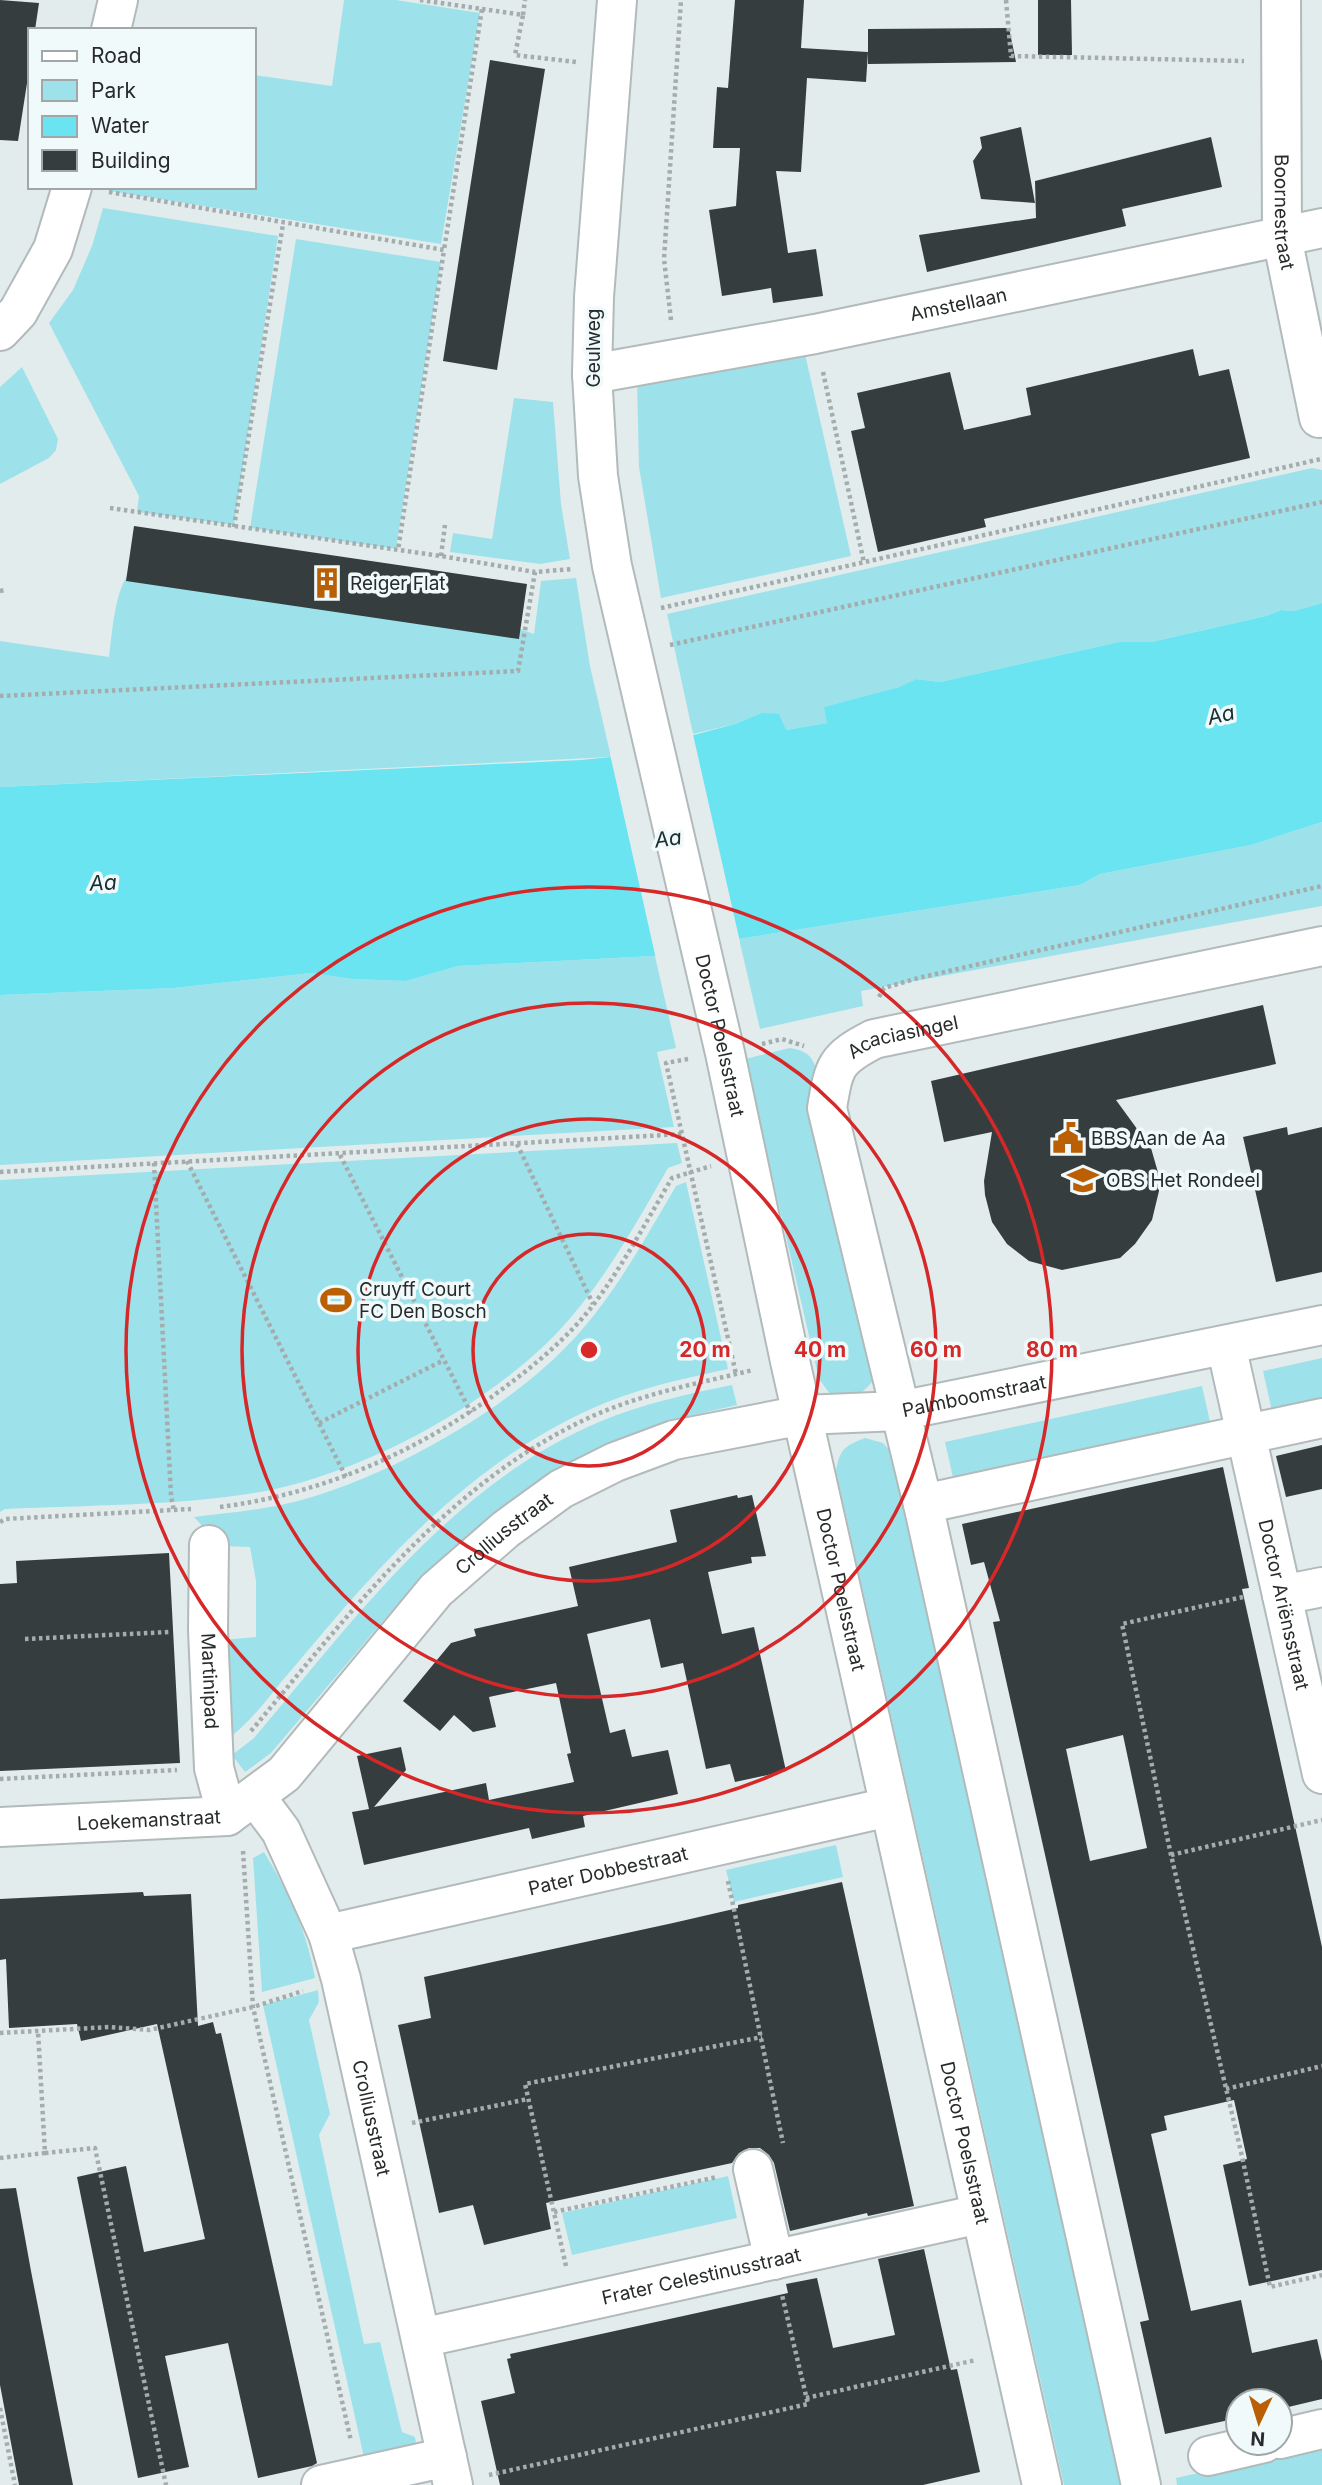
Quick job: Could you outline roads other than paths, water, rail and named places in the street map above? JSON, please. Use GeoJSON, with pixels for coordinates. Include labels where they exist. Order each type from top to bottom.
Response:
{"type":"FeatureCollection","features":[{"type":"Feature","properties":{"kind":"street"},"geometry":{"type":"LineString","coordinates":[[111,28],[118,0]]}},
{"type":"Feature","properties":{"kind":"street","name":"Geulweg"},"geometry":{"type":"LineString","coordinates":[[617,0],[594,297],[592,374],[598,476],[611,566],[642,693]]}},
{"type":"Feature","properties":{"kind":"street","name":"Boornestraat"},"geometry":{"type":"LineString","coordinates":[[1281,0],[1282,237],[1319,418]]}},
{"type":"Feature","properties":{"kind":"street"},"geometry":{"type":"LineString","coordinates":[[0,331],[18,312],[52,249],[90,190]]}},
{"type":"Feature","properties":{"kind":"street","name":"Amstellaan"},"geometry":{"type":"LineString","coordinates":[[592,374],[815,334],[1322,228]]}},
{"type":"Feature","properties":{"kind":"street","name":"Doctor Poelsstraat"},"geometry":{"type":"LineString","coordinates":[[642,693],[726,1053],[889,1807],[1042,2485]]}},
{"type":"Feature","properties":{"kind":"street","name":"Acaciasingel"},"geometry":{"type":"LineString","coordinates":[[899,1412],[827,1108],[833,1071],[853,1050],[874,1039],[1322,946]]}},
{"type":"Feature","properties":{"kind":"street","name":"Palmboomstraat"},"geometry":{"type":"LineString","coordinates":[[803,1415],[899,1412],[1322,1325]]}},
{"type":"Feature","properties":{"kind":"street"},"geometry":{"type":"LineString","coordinates":[[1226,1345],[1246,1434]]}},
{"type":"Feature","properties":{"kind":"street"},"geometry":{"type":"LineString","coordinates":[[899,1412],[922,1504],[1141,2485]]}},
{"type":"Feature","properties":{"kind":"street","name":"Crolliusstraat"},"geometry":{"type":"LineString","coordinates":[[451,2475],[341,1979],[328,1934],[281,1831],[255,1795],[436,1590],[506,1529],[561,1489],[615,1462],[674,1440],[803,1415]]}},
{"type":"Feature","properties":{"kind":"street"},"geometry":{"type":"LineString","coordinates":[[922,1504],[1322,1418]]}},
{"type":"Feature","properties":{"kind":"street","name":"Doctor Ariënsstraat"},"geometry":{"type":"LineString","coordinates":[[1246,1434],[1322,1774]]}},
{"type":"Feature","properties":{"kind":"street","name":"Martinipad"},"geometry":{"type":"LineString","coordinates":[[209,1545],[208,1630],[214,1768],[255,1795]]}},
{"type":"Feature","properties":{"kind":"street"},"geometry":{"type":"LineString","coordinates":[[1282,1595],[1322,1587]]}},
{"type":"Feature","properties":{"kind":"street","name":"Loekemanstraat"},"geometry":{"type":"LineString","coordinates":[[0,1827],[255,1795]]}},
{"type":"Feature","properties":{"kind":"street","name":"Pater Dobbestraat"},"geometry":{"type":"LineString","coordinates":[[328,1934],[889,1807]]}},
{"type":"Feature","properties":{"kind":"street"},"geometry":{"type":"LineString","coordinates":[[753,2169],[774,2260]]}},
{"type":"Feature","properties":{"kind":"street","name":"Frater Celestinusstraat"},"geometry":{"type":"LineString","coordinates":[[421,2338],[980,2214]]}},
{"type":"Feature","properties":{"kind":"street"},"geometry":{"type":"LineString","coordinates":[[1294,2436],[1322,2429]]}},
{"type":"Feature","properties":{"kind":"street"},"geometry":{"type":"LineString","coordinates":[[1209,2456],[1224,2452]]}},
{"type":"Feature","properties":{"kind":"street"},"geometry":{"type":"LineString","coordinates":[[321,2485],[359,2477],[451,2475]]}},
{"type":"Feature","properties":{"kind":"water","name":"Aa"},"geometry":{"type":"Polygon","coordinates":[[[1322,603],[1322,822],[1251,845],[1100,874],[1080,885],[739,939],[655,956],[458,966],[406,981],[352,979],[311,973],[174,988],[0,995],[0,787],[611,757],[735,724],[762,713],[779,714],[786,730],[827,723],[824,707],[899,687],[916,679],[940,682],[1119,642],[1151,642],[1266,616],[1281,610],[1294,611],[1322,603]]]}},
{"type":"Feature","properties":{"kind":"place","name":"Reiger Flat"},"geometry":{"type":"Point","coordinates":[327,583]}},
{"type":"Feature","properties":{"kind":"place","name":"BBS Aan de Aa"},"geometry":{"type":"Point","coordinates":[1068,1138]}},
{"type":"Feature","properties":{"kind":"place","name":"OBS Het Rondeel"},"geometry":{"type":"Point","coordinates":[1083,1180]}},
{"type":"Feature","properties":{"kind":"place","name":"Cruyff Court FC Den Bosch"},"geometry":{"type":"Point","coordinates":[336,1300]}}]}
